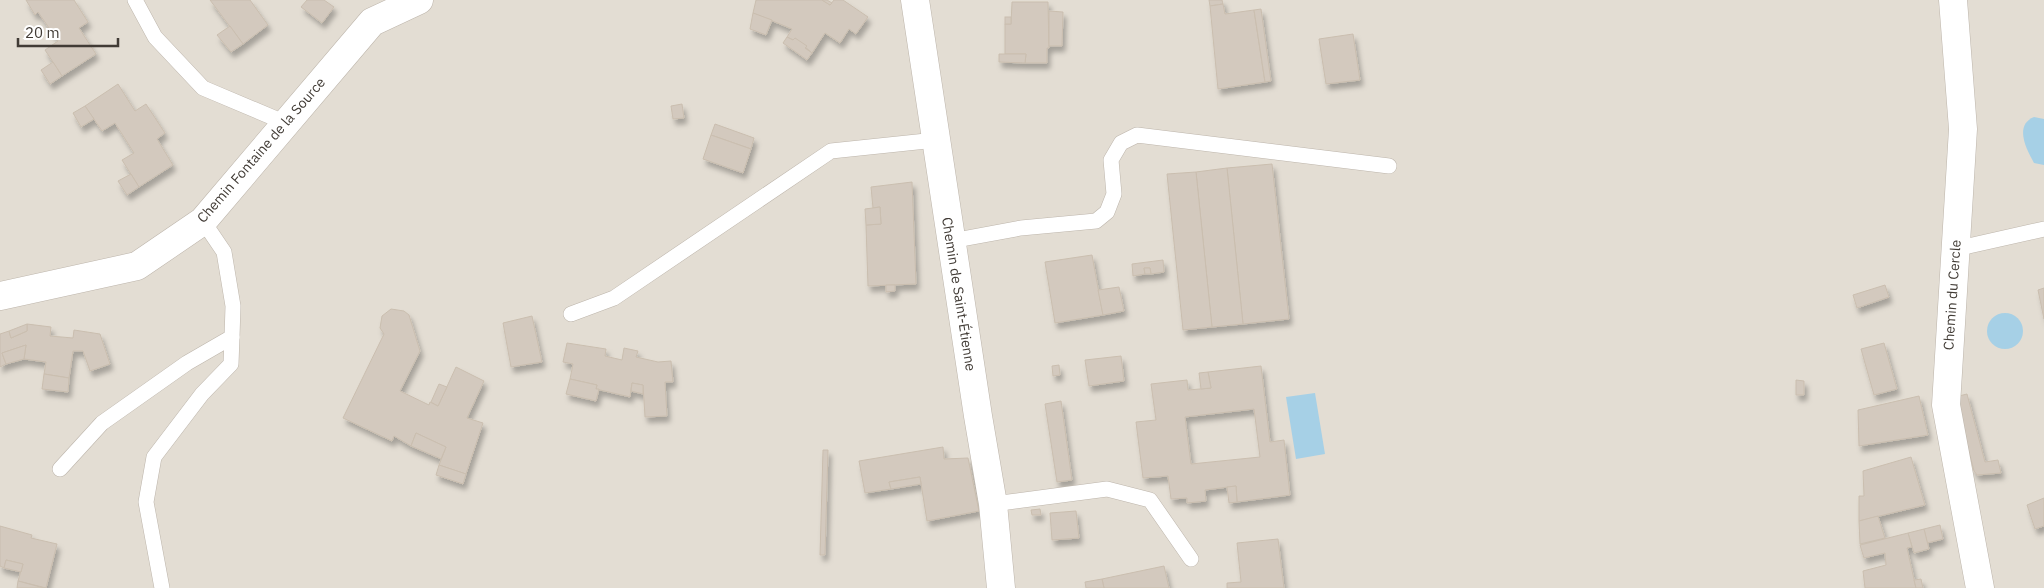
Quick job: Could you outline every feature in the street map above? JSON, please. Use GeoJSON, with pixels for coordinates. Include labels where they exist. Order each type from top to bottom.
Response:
{"type":"FeatureCollection","features":[{"type":"Feature","properties":{"kind":"street","name":"Chemin Fontaine de la Source"},"geometry":{"type":"LineString","coordinates":[[0,296],[137,266],[203,221],[372,22],[419,0]]}},
{"type":"Feature","properties":{"kind":"street","name":"Chemin de Saint-Étienne"},"geometry":{"type":"LineString","coordinates":[[915,0],[993,504],[1001,588]]}},
{"type":"Feature","properties":{"kind":"street","name":"Chemin du Cercle"},"geometry":{"type":"LineString","coordinates":[[1953,0],[1963,129],[1946,405],[1980,588]]}},
{"type":"Feature","properties":{"kind":"lane"},"geometry":{"type":"LineString","coordinates":[[135,0],[155,37],[203,88],[286,124]]}},
{"type":"Feature","properties":{"kind":"lane"},"geometry":{"type":"LineString","coordinates":[[951,241],[1021,228],[1096,221],[1107,212],[1114,194],[1111,160],[1121,143],[1137,135],[1389,166]]}},
{"type":"Feature","properties":{"kind":"lane"},"geometry":{"type":"LineString","coordinates":[[570,314],[614,298],[831,151],[936,140]]}},
{"type":"Feature","properties":{"kind":"lane"},"geometry":{"type":"LineString","coordinates":[[162,588],[146,502],[154,457],[202,394],[231,364],[234,306],[224,252],[203,221]]}},
{"type":"Feature","properties":{"kind":"lane"},"geometry":{"type":"LineString","coordinates":[[1955,249],[2044,229]]}},
{"type":"Feature","properties":{"kind":"lane"},"geometry":{"type":"LineString","coordinates":[[60,469],[102,423],[187,363],[232,336]]}},
{"type":"Feature","properties":{"kind":"lane"},"geometry":{"type":"LineString","coordinates":[[993,504],[1107,489],[1150,500],[1191,559]]}},
{"type":"Feature","properties":{"kind":"shaded area"},"geometry":{"type":"Polygon","coordinates":[[[0,0],[2044,0],[2044,588],[0,588],[0,0]]]}},
{"type":"Feature","properties":{"kind":"water"},"geometry":{"type":"Polygon","coordinates":[[[2034,117],[2044,119],[2044,165],[2034,163],[2025,144],[2024,126],[2034,117]]]}},
{"type":"Feature","properties":{"kind":"water"},"geometry":{"type":"Polygon","coordinates":[[[2005,313],[2012,314],[2018,318],[2022,324],[2022,338],[2018,344],[2012,348],[2005,349],[1998,348],[1992,344],[1988,338],[1987,331],[1988,324],[1992,318],[1998,314],[2005,313]]]}},
{"type":"Feature","properties":{"kind":"water"},"geometry":{"type":"Polygon","coordinates":[[[1315,393],[1325,454],[1296,459],[1286,397],[1315,393]]]}},
{"type":"Feature","properties":{"kind":"building"},"geometry":{"type":"Polygon","coordinates":[[[26,0],[74,0],[88,22],[79,28],[96,54],[62,76],[45,50],[58,41],[38,12],[35,15],[26,0]]]}},
{"type":"Feature","properties":{"kind":"building"},"geometry":{"type":"Polygon","coordinates":[[[210,0],[250,0],[268,25],[243,44],[210,0]]]}},
{"type":"Feature","properties":{"kind":"building"},"geometry":{"type":"Polygon","coordinates":[[[307,0],[324,0],[334,7],[322,23],[301,7],[307,0]]]}},
{"type":"Feature","properties":{"kind":"building"},"geometry":{"type":"Polygon","coordinates":[[[756,0],[822,0],[830,5],[834,0],[843,0],[868,17],[856,34],[849,29],[840,43],[825,33],[812,53],[795,38],[793,40],[787,37],[792,29],[753,13],[756,0]]]}},
{"type":"Feature","properties":{"kind":"building"},"geometry":{"type":"Polygon","coordinates":[[[822,0],[827,0],[832,3],[830,5],[822,0]]]}},
{"type":"Feature","properties":{"kind":"building"},"geometry":{"type":"Polygon","coordinates":[[[1209,0],[1222,0],[1223,4],[1210,6],[1209,0]]]}},
{"type":"Feature","properties":{"kind":"building"},"geometry":{"type":"Polygon","coordinates":[[[1012,2],[1048,2],[1049,48],[1047,48],[1047,63],[1025,63],[1026,54],[1005,54],[1005,24],[1011,24],[1012,2]]]}},
{"type":"Feature","properties":{"kind":"building"},"geometry":{"type":"Polygon","coordinates":[[[1223,4],[1225,14],[1254,10],[1265,82],[1218,89],[1210,6],[1223,4]]]}},
{"type":"Feature","properties":{"kind":"building"},"geometry":{"type":"Polygon","coordinates":[[[1261,9],[1271,81],[1265,82],[1254,10],[1261,9]]]}},
{"type":"Feature","properties":{"kind":"building"},"geometry":{"type":"Polygon","coordinates":[[[1049,11],[1063,12],[1062,46],[1049,46],[1049,11]]]}},
{"type":"Feature","properties":{"kind":"building"},"geometry":{"type":"Polygon","coordinates":[[[753,13],[772,20],[766,35],[750,29],[753,13]]]}},
{"type":"Feature","properties":{"kind":"building"},"geometry":{"type":"Polygon","coordinates":[[[1005,17],[1011,17],[1011,24],[1005,24],[1005,17]]]}},
{"type":"Feature","properties":{"kind":"building"},"geometry":{"type":"Polygon","coordinates":[[[230,26],[243,44],[231,52],[217,35],[230,26]]]}},
{"type":"Feature","properties":{"kind":"building"},"geometry":{"type":"Polygon","coordinates":[[[1353,34],[1360,80],[1326,84],[1319,39],[1353,34]]]}},
{"type":"Feature","properties":{"kind":"building"},"geometry":{"type":"Polygon","coordinates":[[[787,37],[793,40],[795,38],[807,46],[805,48],[812,53],[807,60],[783,43],[787,37]]]}},
{"type":"Feature","properties":{"kind":"building"},"geometry":{"type":"Polygon","coordinates":[[[999,54],[1026,54],[1025,63],[999,62],[999,54]]]}},
{"type":"Feature","properties":{"kind":"building"},"geometry":{"type":"Polygon","coordinates":[[[53,62],[62,76],[50,84],[41,70],[53,62]]]}},
{"type":"Feature","properties":{"kind":"building"},"geometry":{"type":"Polygon","coordinates":[[[118,84],[135,111],[146,104],[165,133],[157,139],[173,165],[139,187],[122,160],[134,153],[115,123],[102,131],[85,106],[118,84]]]}},
{"type":"Feature","properties":{"kind":"building"},"geometry":{"type":"Polygon","coordinates":[[[682,104],[684,118],[673,119],[671,106],[682,104]]]}},
{"type":"Feature","properties":{"kind":"building"},"geometry":{"type":"Polygon","coordinates":[[[85,106],[94,119],[81,127],[73,113],[85,106]]]}},
{"type":"Feature","properties":{"kind":"building"},"geometry":{"type":"Polygon","coordinates":[[[715,124],[754,138],[751,149],[711,135],[715,124]]]}},
{"type":"Feature","properties":{"kind":"building"},"geometry":{"type":"Polygon","coordinates":[[[711,135],[751,149],[743,173],[703,159],[711,135]]]}},
{"type":"Feature","properties":{"kind":"building"},"geometry":{"type":"Polygon","coordinates":[[[1272,164],[1289,319],[1243,324],[1227,168],[1272,164]]]}},
{"type":"Feature","properties":{"kind":"building"},"geometry":{"type":"Polygon","coordinates":[[[1227,168],[1243,324],[1212,327],[1196,172],[1227,168]]]}},
{"type":"Feature","properties":{"kind":"building"},"geometry":{"type":"Polygon","coordinates":[[[1196,172],[1212,327],[1183,330],[1167,174],[1196,172]]]}},
{"type":"Feature","properties":{"kind":"building"},"geometry":{"type":"Polygon","coordinates":[[[131,174],[139,187],[127,195],[118,181],[131,174]]]}},
{"type":"Feature","properties":{"kind":"building"},"geometry":{"type":"Polygon","coordinates":[[[912,182],[916,284],[868,286],[866,225],[881,224],[880,207],[873,208],[871,187],[912,182]]]}},
{"type":"Feature","properties":{"kind":"building"},"geometry":{"type":"Polygon","coordinates":[[[880,207],[881,224],[866,225],[865,209],[880,207]]]}},
{"type":"Feature","properties":{"kind":"building"},"geometry":{"type":"Polygon","coordinates":[[[1092,255],[1103,315],[1055,323],[1045,262],[1092,255]]]}},
{"type":"Feature","properties":{"kind":"building"},"geometry":{"type":"Polygon","coordinates":[[[1163,260],[1164,272],[1151,274],[1150,268],[1144,268],[1145,274],[1133,276],[1132,264],[1163,260]]]}},
{"type":"Feature","properties":{"kind":"building"},"geometry":{"type":"Polygon","coordinates":[[[1144,268],[1150,268],[1151,274],[1145,274],[1144,268]]]}},
{"type":"Feature","properties":{"kind":"building"},"geometry":{"type":"Polygon","coordinates":[[[886,285],[895,285],[895,291],[886,292],[886,285]]]}},
{"type":"Feature","properties":{"kind":"building"},"geometry":{"type":"Polygon","coordinates":[[[1885,285],[1889,297],[1857,308],[1853,295],[1885,285]]]}},
{"type":"Feature","properties":{"kind":"building"},"geometry":{"type":"Polygon","coordinates":[[[1119,287],[1124,311],[1103,315],[1098,290],[1119,287]]]}},
{"type":"Feature","properties":{"kind":"building"},"geometry":{"type":"Polygon","coordinates":[[[2044,288],[2044,319],[2038,290],[2044,288]]]}},
{"type":"Feature","properties":{"kind":"building"},"geometry":{"type":"Polygon","coordinates":[[[391,309],[404,311],[409,315],[420,351],[400,391],[429,405],[430,402],[438,406],[456,367],[484,381],[467,418],[483,423],[466,474],[439,465],[446,447],[416,433],[411,446],[394,436],[392,441],[343,418],[384,334],[380,328],[382,316],[391,309]]]}},
{"type":"Feature","properties":{"kind":"building"},"geometry":{"type":"Polygon","coordinates":[[[532,316],[542,362],[511,367],[503,323],[532,316]]]}},
{"type":"Feature","properties":{"kind":"building"},"geometry":{"type":"Polygon","coordinates":[[[27,324],[51,327],[50,336],[73,338],[74,330],[100,334],[110,364],[90,371],[83,351],[73,351],[69,378],[44,374],[46,362],[24,359],[26,345],[2,353],[6,364],[0,367],[0,334],[9,331],[11,338],[27,331],[27,324]]]}},
{"type":"Feature","properties":{"kind":"building"},"geometry":{"type":"Polygon","coordinates":[[[27,324],[27,331],[11,338],[9,331],[27,324]]]}},
{"type":"Feature","properties":{"kind":"building"},"geometry":{"type":"Polygon","coordinates":[[[567,343],[606,349],[605,356],[622,360],[624,348],[638,351],[636,357],[658,362],[671,361],[673,382],[665,382],[667,416],[645,417],[643,385],[632,383],[630,397],[596,389],[597,385],[570,379],[573,364],[563,362],[567,343]]]}},
{"type":"Feature","properties":{"kind":"building"},"geometry":{"type":"Polygon","coordinates":[[[1884,343],[1897,389],[1874,395],[1861,349],[1884,343]]]}},
{"type":"Feature","properties":{"kind":"building"},"geometry":{"type":"Polygon","coordinates":[[[26,345],[24,359],[6,364],[2,353],[26,345]]]}},
{"type":"Feature","properties":{"kind":"building"},"geometry":{"type":"Polygon","coordinates":[[[1121,356],[1124,381],[1089,386],[1085,360],[1121,356]]]}},
{"type":"Feature","properties":{"kind":"building"},"geometry":{"type":"Polygon","coordinates":[[[1059,365],[1060,375],[1053,376],[1052,366],[1059,365]]]}},
{"type":"Feature","properties":{"kind":"building"},"geometry":{"type":"Polygon","coordinates":[[[1261,366],[1270,442],[1284,440],[1290,495],[1237,502],[1236,486],[1205,490],[1206,501],[1187,503],[1187,498],[1171,499],[1168,476],[1143,478],[1136,422],[1156,420],[1151,384],[1187,380],[1188,390],[1211,388],[1208,372],[1261,366]],[[1254,409],[1185,417],[1191,464],[1260,457],[1254,409]]]}},
{"type":"Feature","properties":{"kind":"building"},"geometry":{"type":"Polygon","coordinates":[[[1208,372],[1211,388],[1201,389],[1199,373],[1208,372]]]}},
{"type":"Feature","properties":{"kind":"building"},"geometry":{"type":"Polygon","coordinates":[[[44,374],[69,378],[68,392],[42,389],[44,374]]]}},
{"type":"Feature","properties":{"kind":"building"},"geometry":{"type":"Polygon","coordinates":[[[570,379],[597,385],[596,389],[599,389],[596,401],[566,394],[570,379]]]}},
{"type":"Feature","properties":{"kind":"building"},"geometry":{"type":"Polygon","coordinates":[[[1796,380],[1804,381],[1804,395],[1796,395],[1796,380]]]}},
{"type":"Feature","properties":{"kind":"building"},"geometry":{"type":"Polygon","coordinates":[[[632,383],[643,385],[643,394],[631,391],[632,383]]]}},
{"type":"Feature","properties":{"kind":"building"},"geometry":{"type":"Polygon","coordinates":[[[439,384],[447,387],[438,406],[431,402],[439,384]]]}},
{"type":"Feature","properties":{"kind":"building"},"geometry":{"type":"Polygon","coordinates":[[[1967,394],[1985,462],[1998,460],[2001,473],[1977,475],[1974,471],[1955,397],[1967,394]]]}},
{"type":"Feature","properties":{"kind":"building"},"geometry":{"type":"Polygon","coordinates":[[[1919,396],[1928,435],[1859,446],[1858,410],[1919,396]]]}},
{"type":"Feature","properties":{"kind":"building"},"geometry":{"type":"Polygon","coordinates":[[[1061,401],[1072,480],[1057,482],[1045,404],[1061,401]]]}},
{"type":"Feature","properties":{"kind":"building"},"geometry":{"type":"Polygon","coordinates":[[[416,433],[446,447],[441,459],[411,446],[416,433]]]}},
{"type":"Feature","properties":{"kind":"building"},"geometry":{"type":"Polygon","coordinates":[[[943,447],[944,459],[968,458],[979,511],[927,521],[920,477],[889,482],[891,489],[865,493],[859,461],[943,447]]]}},
{"type":"Feature","properties":{"kind":"building"},"geometry":{"type":"Polygon","coordinates":[[[823,450],[828,450],[825,555],[820,555],[823,450]]]}},
{"type":"Feature","properties":{"kind":"building"},"geometry":{"type":"Polygon","coordinates":[[[1911,457],[1925,505],[1859,521],[1859,496],[1864,496],[1863,471],[1911,457]]]}},
{"type":"Feature","properties":{"kind":"building"},"geometry":{"type":"Polygon","coordinates":[[[439,465],[466,474],[463,484],[436,475],[439,465]]]}},
{"type":"Feature","properties":{"kind":"building"},"geometry":{"type":"Polygon","coordinates":[[[920,477],[921,484],[891,489],[889,482],[920,477]]]}},
{"type":"Feature","properties":{"kind":"building"},"geometry":{"type":"Polygon","coordinates":[[[1236,486],[1237,502],[1229,503],[1227,487],[1236,486]]]}},
{"type":"Feature","properties":{"kind":"building"},"geometry":{"type":"Polygon","coordinates":[[[2044,498],[2044,526],[2035,529],[2027,505],[2044,498]]]}},
{"type":"Feature","properties":{"kind":"building"},"geometry":{"type":"Polygon","coordinates":[[[1040,509],[1041,515],[1032,515],[1031,510],[1040,509]]]}},
{"type":"Feature","properties":{"kind":"building"},"geometry":{"type":"Polygon","coordinates":[[[1076,511],[1079,538],[1052,540],[1050,513],[1076,511]]]}},
{"type":"Feature","properties":{"kind":"building"},"geometry":{"type":"Polygon","coordinates":[[[1878,516],[1885,538],[1860,544],[1859,521],[1878,516]]]}},
{"type":"Feature","properties":{"kind":"building"},"geometry":{"type":"Polygon","coordinates":[[[1940,525],[1943,539],[1927,543],[1924,529],[1940,525]]]}},
{"type":"Feature","properties":{"kind":"building"},"geometry":{"type":"Polygon","coordinates":[[[0,526],[32,535],[31,538],[57,544],[46,588],[18,581],[23,564],[6,560],[4,568],[0,566],[0,526]]]}},
{"type":"Feature","properties":{"kind":"building"},"geometry":{"type":"Polygon","coordinates":[[[1924,529],[1929,549],[1914,553],[1908,533],[1924,529]]]}},
{"type":"Feature","properties":{"kind":"building"},"geometry":{"type":"Polygon","coordinates":[[[1908,533],[1912,547],[1907,548],[1916,588],[1865,588],[1863,571],[1886,565],[1885,553],[1864,558],[1860,545],[1908,533]]]}},
{"type":"Feature","properties":{"kind":"building"},"geometry":{"type":"Polygon","coordinates":[[[1278,539],[1284,588],[1227,588],[1227,583],[1241,582],[1237,543],[1278,539]]]}},
{"type":"Feature","properties":{"kind":"building"},"geometry":{"type":"Polygon","coordinates":[[[6,560],[23,564],[21,572],[4,568],[6,560]]]}},
{"type":"Feature","properties":{"kind":"building"},"geometry":{"type":"Polygon","coordinates":[[[1164,566],[1169,588],[1104,588],[1102,579],[1164,566]]]}},
{"type":"Feature","properties":{"kind":"building"},"geometry":{"type":"Polygon","coordinates":[[[1102,579],[1104,588],[1086,588],[1085,582],[1102,579]]]}},
{"type":"Feature","properties":{"kind":"building"},"geometry":{"type":"Polygon","coordinates":[[[1921,579],[1923,588],[1916,588],[1914,580],[1921,579]]]}},
{"type":"Feature","properties":{"kind":"building"},"geometry":{"type":"Polygon","coordinates":[[[18,581],[44,588],[17,588],[18,581]]]}}]}
